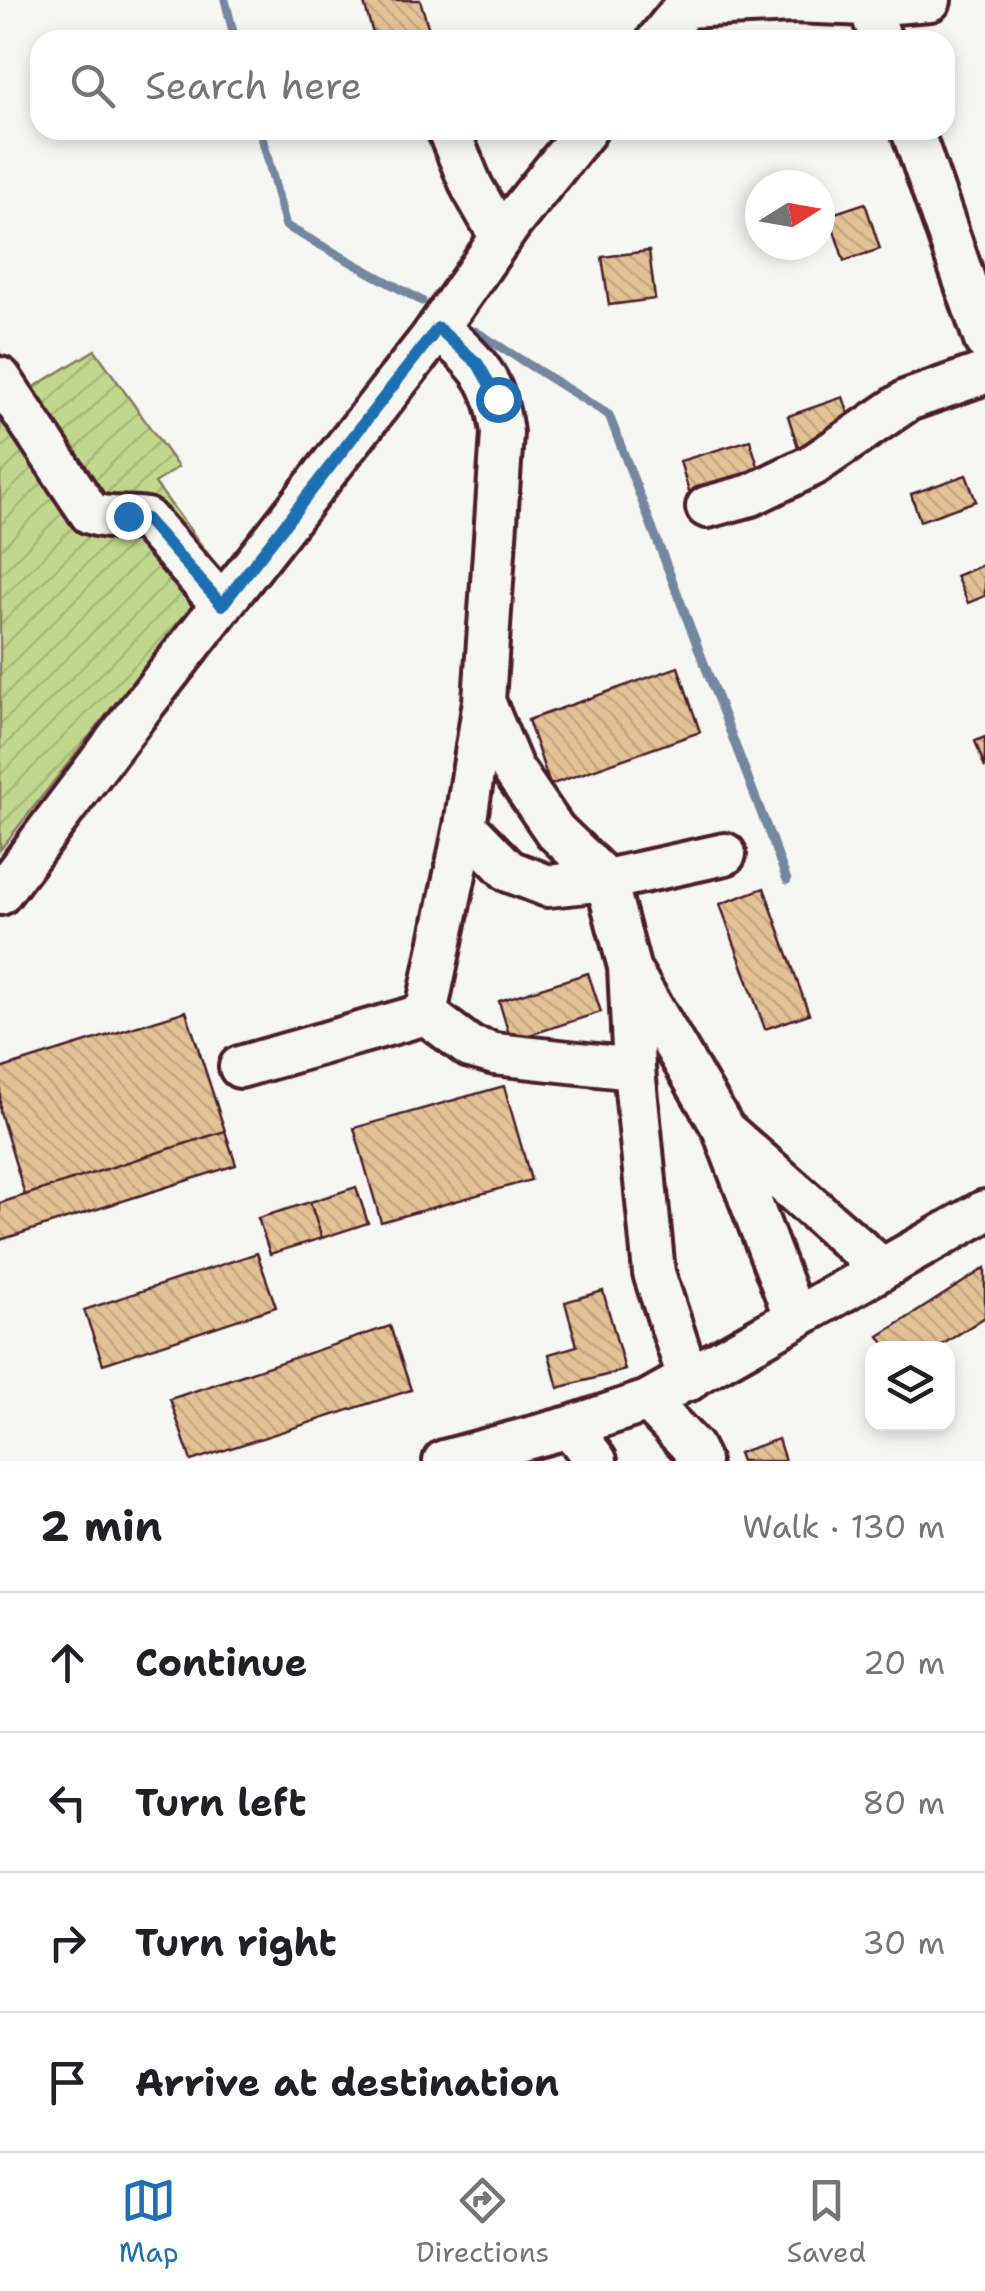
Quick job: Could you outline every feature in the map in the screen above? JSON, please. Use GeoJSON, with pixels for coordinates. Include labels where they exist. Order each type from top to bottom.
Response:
{"type":"FeatureCollection","features":[{"type":"Feature","properties":{"kind":"street"},"geometry":{"type":"LineString","coordinates":[[666,30],[687,4],[788,1],[875,22],[930,0]]}},
{"type":"Feature","properties":{"kind":"street"},"geometry":{"type":"LineString","coordinates":[[452,140],[472,187],[501,238]]}},
{"type":"Feature","properties":{"kind":"street"},"geometry":{"type":"LineString","coordinates":[[0,894],[438,328],[501,238],[578,140]]}},
{"type":"Feature","properties":{"kind":"street"},"geometry":{"type":"LineString","coordinates":[[915,140],[985,340]]}},
{"type":"Feature","properties":{"kind":"street"},"geometry":{"type":"LineString","coordinates":[[426,1014],[465,826],[484,701],[502,434],[498,399],[478,364],[438,328]]}},
{"type":"Feature","properties":{"kind":"street"},"geometry":{"type":"LineString","coordinates":[[706,508],[751,494],[813,466],[908,400],[985,373]]}},
{"type":"Feature","properties":{"kind":"street"},"geometry":{"type":"LineString","coordinates":[[7,405],[90,513],[106,519],[146,519],[222,605]]}},
{"type":"Feature","properties":{"kind":"street"},"geometry":{"type":"LineString","coordinates":[[484,701],[512,768],[555,830],[606,880],[629,967],[634,1070],[654,1273],[689,1380]]}},
{"type":"Feature","properties":{"kind":"street"},"geometry":{"type":"LineString","coordinates":[[465,826],[509,872],[548,886],[606,880],[725,854]]}},
{"type":"Feature","properties":{"kind":"street"},"geometry":{"type":"LineString","coordinates":[[629,967],[724,1130],[795,1318]]}},
{"type":"Feature","properties":{"kind":"street"},"geometry":{"type":"LineString","coordinates":[[240,1067],[426,1014]]}},
{"type":"Feature","properties":{"kind":"street"},"geometry":{"type":"LineString","coordinates":[[426,1014],[470,1046],[495,1054],[634,1070]]}},
{"type":"Feature","properties":{"kind":"street"},"geometry":{"type":"LineString","coordinates":[[724,1130],[880,1268]]}},
{"type":"Feature","properties":{"kind":"street"},"geometry":{"type":"LineString","coordinates":[[444,1461],[648,1401],[985,1210]]}},
{"type":"Feature","properties":{"kind":"street"},"geometry":{"type":"LineString","coordinates":[[648,1401],[700,1461]]}},
{"type":"Feature","properties":{"kind":"street"},"geometry":{"type":"LineString","coordinates":[[570,1427],[596,1461]]}},
{"type":"Feature","properties":{"kind":"green space"},"geometry":{"type":"Polygon","coordinates":[[[95,350],[178,467],[155,483],[220,570],[0,850],[0,353],[26,392],[95,350]]]}},
{"type":"Feature","properties":{"kind":"building"},"geometry":{"type":"Polygon","coordinates":[[[363,0],[420,0],[429,30],[372,30],[363,0]]]}},
{"type":"Feature","properties":{"kind":"building"},"geometry":{"type":"Polygon","coordinates":[[[865,203],[880,249],[844,261],[835,233],[835,213],[865,203]]]}},
{"type":"Feature","properties":{"kind":"building"},"geometry":{"type":"Polygon","coordinates":[[[649,251],[655,299],[609,305],[602,257],[649,251]]]}},
{"type":"Feature","properties":{"kind":"building"},"geometry":{"type":"Polygon","coordinates":[[[843,397],[853,427],[798,447],[788,416],[843,397]]]}},
{"type":"Feature","properties":{"kind":"building"},"geometry":{"type":"Polygon","coordinates":[[[750,440],[761,476],[691,498],[680,461],[750,440]]]}},
{"type":"Feature","properties":{"kind":"building"},"geometry":{"type":"Polygon","coordinates":[[[966,475],[976,501],[920,521],[911,494],[966,475]]]}},
{"type":"Feature","properties":{"kind":"building"},"geometry":{"type":"Polygon","coordinates":[[[985,564],[985,596],[968,603],[956,576],[985,564]]]}},
{"type":"Feature","properties":{"kind":"building"},"geometry":{"type":"Polygon","coordinates":[[[678,667],[700,732],[550,785],[528,720],[678,667]]]}},
{"type":"Feature","properties":{"kind":"building"},"geometry":{"type":"Polygon","coordinates":[[[985,737],[985,768],[975,741],[985,737]]]}},
{"type":"Feature","properties":{"kind":"building"},"geometry":{"type":"Polygon","coordinates":[[[764,888],[809,1014],[765,1029],[720,904],[764,888]]]}},
{"type":"Feature","properties":{"kind":"building"},"geometry":{"type":"Polygon","coordinates":[[[588,973],[601,1012],[511,1041],[499,1001],[588,973]]]}},
{"type":"Feature","properties":{"kind":"building"},"geometry":{"type":"Polygon","coordinates":[[[186,1011],[225,1131],[25,1195],[0,1112],[0,1069],[186,1011]]]}},
{"type":"Feature","properties":{"kind":"building"},"geometry":{"type":"Polygon","coordinates":[[[504,1086],[531,1180],[381,1222],[354,1128],[504,1086]]]}},
{"type":"Feature","properties":{"kind":"building"},"geometry":{"type":"Polygon","coordinates":[[[225,1131],[236,1165],[0,1240],[0,1203],[225,1131]]]}},
{"type":"Feature","properties":{"kind":"building"},"geometry":{"type":"Polygon","coordinates":[[[356,1187],[368,1223],[322,1238],[310,1202],[356,1187]]]}},
{"type":"Feature","properties":{"kind":"building"},"geometry":{"type":"Polygon","coordinates":[[[310,1202],[322,1238],[270,1254],[258,1218],[310,1202]]]}},
{"type":"Feature","properties":{"kind":"building"},"geometry":{"type":"Polygon","coordinates":[[[257,1253],[276,1307],[103,1364],[84,1310],[257,1253]]]}},
{"type":"Feature","properties":{"kind":"building"},"geometry":{"type":"Polygon","coordinates":[[[985,1268],[985,1317],[948,1341],[882,1341],[879,1336],[985,1268]]]}},
{"type":"Feature","properties":{"kind":"building"},"geometry":{"type":"Polygon","coordinates":[[[603,1291],[625,1370],[558,1388],[549,1354],[577,1346],[565,1302],[603,1291]]]}},
{"type":"Feature","properties":{"kind":"building"},"geometry":{"type":"Polygon","coordinates":[[[390,1326],[411,1390],[191,1461],[170,1399],[390,1326]]]}},
{"type":"Feature","properties":{"kind":"building"},"geometry":{"type":"Polygon","coordinates":[[[778,1439],[785,1461],[741,1461],[738,1453],[778,1439]]]}},
{"type":"Feature","properties":{"kind":"waterway"},"geometry":{"type":"LineString","coordinates":[[225,0],[232,30]]}},
{"type":"Feature","properties":{"kind":"waterway"},"geometry":{"type":"LineString","coordinates":[[263,140],[286,226],[422,301]]}},
{"type":"Feature","properties":{"kind":"waterway"},"geometry":{"type":"LineString","coordinates":[[475,331],[609,415],[787,880]]}},
{"type":"Feature","properties":{"kind":"route"},"geometry":{"type":"LineString","coordinates":[[128,516],[146,519],[222,605],[438,328],[478,364],[498,399]]}}]}
